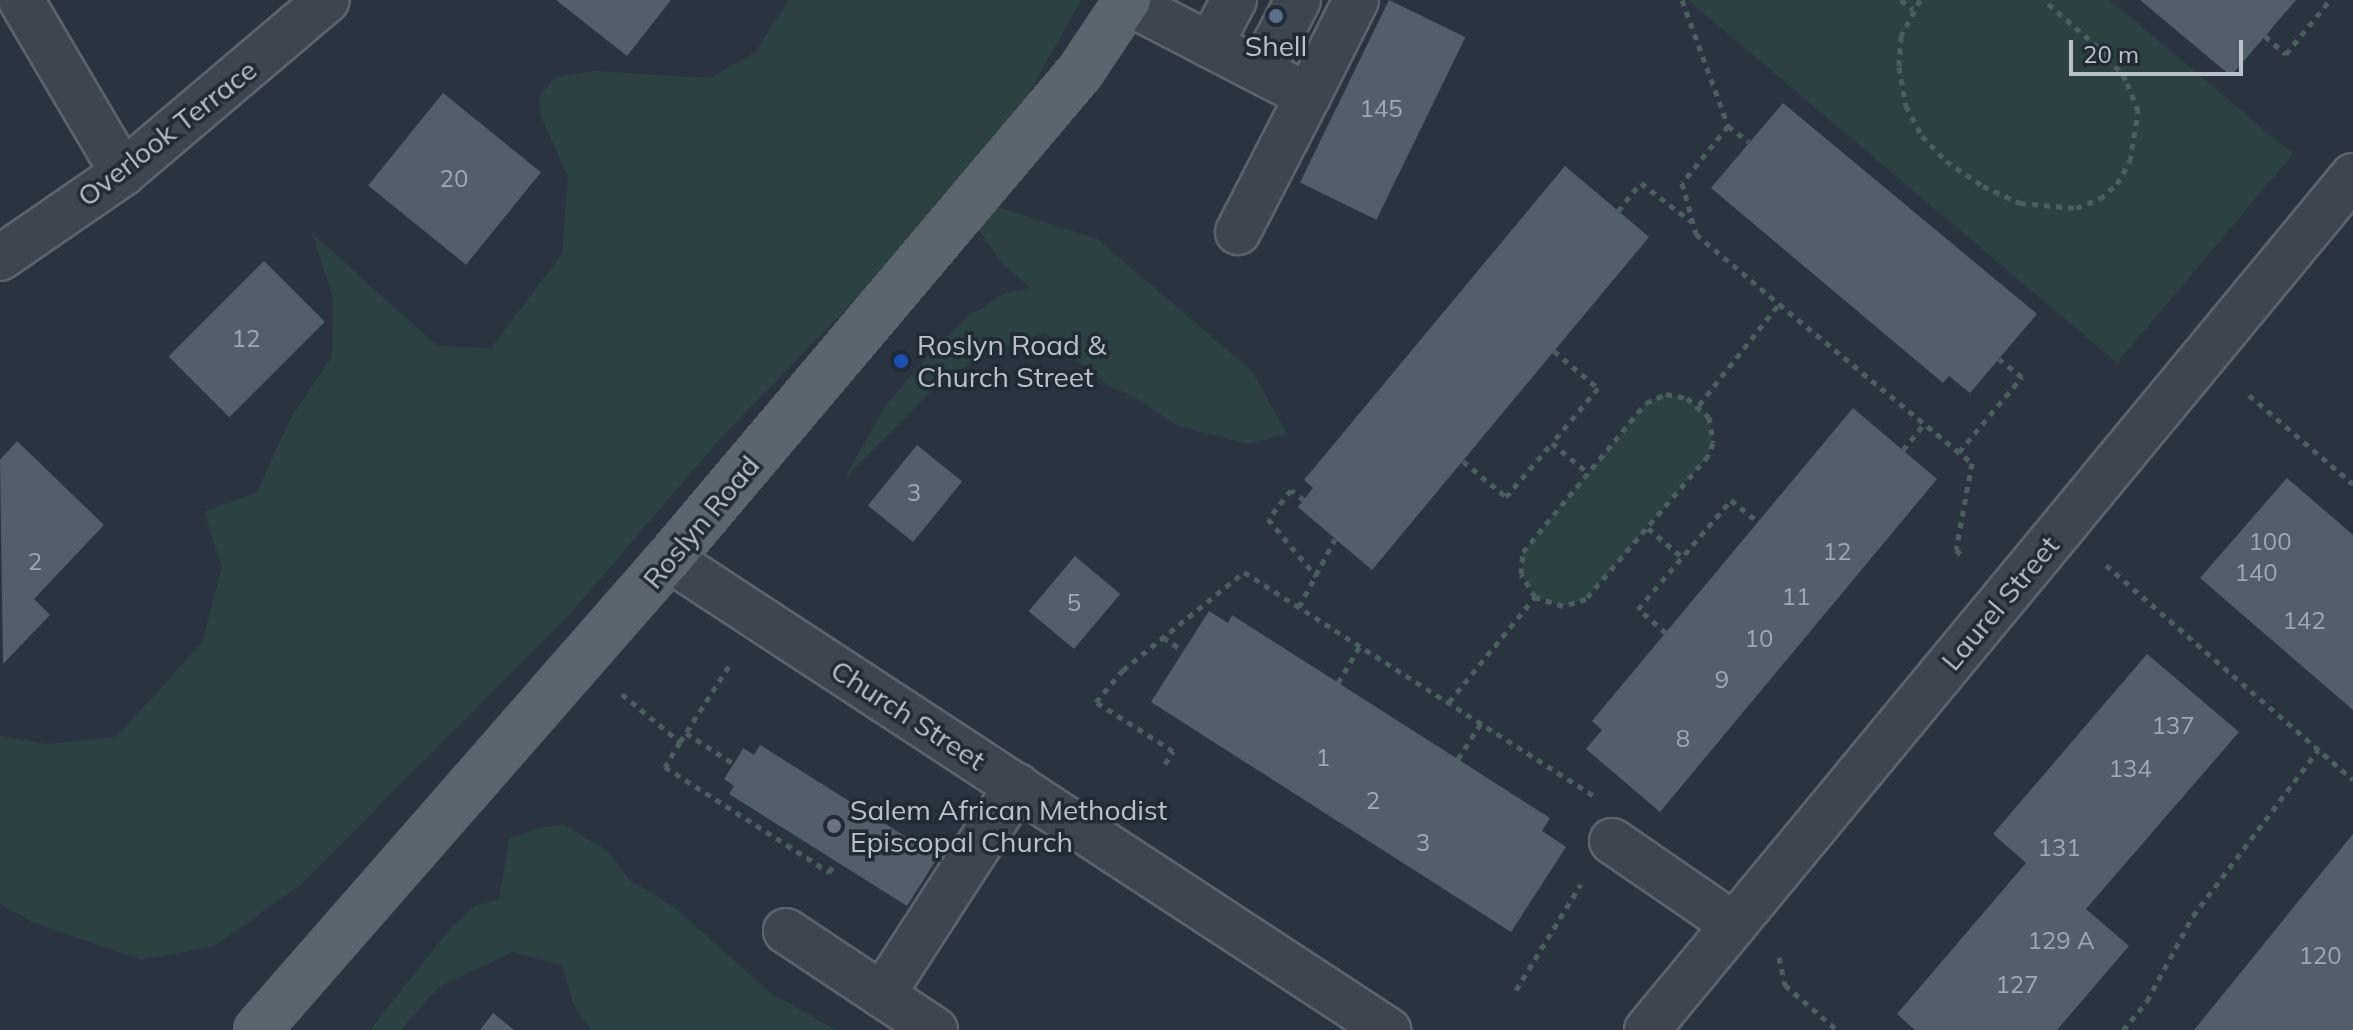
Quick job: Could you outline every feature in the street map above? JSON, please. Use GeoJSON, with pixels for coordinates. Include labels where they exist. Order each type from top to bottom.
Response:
{"type":"FeatureCollection","features":[{"type":"Feature","properties":{"kind":"main road","name":"Roslyn Road"},"geometry":{"type":"LineString","coordinates":[[257,1030],[669,559],[1080,72],[1127,1]]}},
{"type":"Feature","properties":{"kind":"street"},"geometry":{"type":"LineString","coordinates":[[21,0],[123,173]]}},
{"type":"Feature","properties":{"kind":"street","name":"Overlook Terrace"},"geometry":{"type":"LineString","coordinates":[[0,258],[123,173],[327,0]]}},
{"type":"Feature","properties":{"kind":"street"},"geometry":{"type":"LineString","coordinates":[[1210,45],[1234,0]]}},
{"type":"Feature","properties":{"kind":"street"},"geometry":{"type":"LineString","coordinates":[[1261,71],[1298,0]]}},
{"type":"Feature","properties":{"kind":"street"},"geometry":{"type":"LineString","coordinates":[[1238,232],[1356,0]]}},
{"type":"Feature","properties":{"kind":"street"},"geometry":{"type":"LineString","coordinates":[[1127,1],[1308,96]]}},
{"type":"Feature","properties":{"kind":"street","name":"Laurel Street"},"geometry":{"type":"LineString","coordinates":[[1647,1030],[2353,176]]}},
{"type":"Feature","properties":{"kind":"street","name":"Church Street"},"geometry":{"type":"LineString","coordinates":[[669,559],[1388,1030]]}},
{"type":"Feature","properties":{"kind":"street"},"geometry":{"type":"LineString","coordinates":[[882,995],[1017,786]]}},
{"type":"Feature","properties":{"kind":"street"},"geometry":{"type":"LineString","coordinates":[[1610,823],[1734,925]]}},
{"type":"Feature","properties":{"kind":"street"},"geometry":{"type":"LineString","coordinates":[[786,931],[935,1030]]}},
{"type":"Feature","properties":{"kind":"path"},"geometry":{"type":"LineString","coordinates":[[1682,0],[1728,126],[1749,142]]}},
{"type":"Feature","properties":{"kind":"path"},"geometry":{"type":"LineString","coordinates":[[1901,0],[1913,9]]}},
{"type":"Feature","properties":{"kind":"path"},"geometry":{"type":"LineString","coordinates":[[1920,0],[1901,36],[1899,67],[1906,106],[1922,136],[1946,161],[1983,186],[2020,203],[2076,208],[2100,199],[2117,184],[2130,161],[2138,111],[2126,80],[2107,55],[2070,17],[2044,0]]}},
{"type":"Feature","properties":{"kind":"path"},"geometry":{"type":"LineString","coordinates":[[2265,36],[2286,54],[2330,0]]}},
{"type":"Feature","properties":{"kind":"path"},"geometry":{"type":"LineString","coordinates":[[1728,126],[1682,183],[1696,234],[1972,463],[1956,550],[1964,557]]}},
{"type":"Feature","properties":{"kind":"path"},"geometry":{"type":"LineString","coordinates":[[1618,211],[1641,183],[1693,222]]}},
{"type":"Feature","properties":{"kind":"path"},"geometry":{"type":"LineString","coordinates":[[1699,405],[1779,304]]}},
{"type":"Feature","properties":{"kind":"path"},"geometry":{"type":"LineString","coordinates":[[1463,461],[1506,497],[1598,388],[1554,351]]}},
{"type":"Feature","properties":{"kind":"path"},"geometry":{"type":"LineString","coordinates":[[1959,452],[2022,377],[1999,359]]}},
{"type":"Feature","properties":{"kind":"path"},"geometry":{"type":"LineString","coordinates":[[2249,395],[2353,484]]}},
{"type":"Feature","properties":{"kind":"path"},"geometry":{"type":"LineString","coordinates":[[1656,396],[1687,398],[1699,405],[1713,431],[1708,456],[1648,528],[1576,605],[1535,597],[1521,574],[1523,552],[1587,472],[1656,396]]}},
{"type":"Feature","properties":{"kind":"path"},"geometry":{"type":"LineString","coordinates":[[1903,450],[1925,423]]}},
{"type":"Feature","properties":{"kind":"path"},"geometry":{"type":"LineString","coordinates":[[1552,443],[1587,472]]}},
{"type":"Feature","properties":{"kind":"path"},"geometry":{"type":"LineString","coordinates":[[1304,500],[1291,490],[1268,519],[1316,576]]}},
{"type":"Feature","properties":{"kind":"path"},"geometry":{"type":"LineString","coordinates":[[1666,633],[1638,609],[1731,500],[1758,522]]}},
{"type":"Feature","properties":{"kind":"path"},"geometry":{"type":"LineString","coordinates":[[1648,528],[1682,557]]}},
{"type":"Feature","properties":{"kind":"path"},"geometry":{"type":"LineString","coordinates":[[1299,607],[1335,539]]}},
{"type":"Feature","properties":{"kind":"path"},"geometry":{"type":"LineString","coordinates":[[2106,565],[2353,780]]}},
{"type":"Feature","properties":{"kind":"path"},"geometry":{"type":"LineString","coordinates":[[1165,764],[1173,751],[1096,702],[1123,670],[1244,572],[1481,723],[1610,823]]}},
{"type":"Feature","properties":{"kind":"path"},"geometry":{"type":"LineString","coordinates":[[1449,702],[1535,597]]}},
{"type":"Feature","properties":{"kind":"path"},"geometry":{"type":"LineString","coordinates":[[759,619],[665,767],[829,872],[836,862]]}},
{"type":"Feature","properties":{"kind":"path"},"geometry":{"type":"LineString","coordinates":[[1163,637],[1183,651]]}},
{"type":"Feature","properties":{"kind":"path"},"geometry":{"type":"LineString","coordinates":[[1338,683],[1360,646]]}},
{"type":"Feature","properties":{"kind":"path"},"geometry":{"type":"LineString","coordinates":[[622,693],[680,742]]}},
{"type":"Feature","properties":{"kind":"path"},"geometry":{"type":"LineString","coordinates":[[1458,759],[1481,723]]}},
{"type":"Feature","properties":{"kind":"path"},"geometry":{"type":"LineString","coordinates":[[686,733],[734,764]]}},
{"type":"Feature","properties":{"kind":"path"},"geometry":{"type":"LineString","coordinates":[[2123,1030],[2147,1001],[2193,916],[2318,750]]}},
{"type":"Feature","properties":{"kind":"path"},"geometry":{"type":"LineString","coordinates":[[1516,990],[1581,888],[1580,873]]}},
{"type":"Feature","properties":{"kind":"path"},"geometry":{"type":"LineString","coordinates":[[1779,957],[1785,985],[1837,1030]]}},
{"type":"Feature","properties":{"kind":"green space"},"geometry":{"type":"Polygon","coordinates":[[[789,0],[1081,0],[970,198],[1097,239],[1252,371],[1287,434],[1248,444],[1177,426],[1133,396],[1108,386],[1045,333],[999,348],[943,379],[844,479],[886,405],[931,352],[967,317],[1005,293],[1031,288],[1003,264],[979,230],[950,222],[887,267],[719,440],[570,614],[299,886],[214,946],[141,960],[32,922],[0,903],[0,736],[48,744],[116,737],[202,643],[222,567],[204,512],[257,492],[290,419],[332,356],[333,298],[312,233],[437,346],[491,348],[562,254],[568,176],[541,117],[539,97],[555,77],[595,71],[710,78],[755,53],[789,0]]]}},
{"type":"Feature","properties":{"kind":"green space"},"geometry":{"type":"Polygon","coordinates":[[[1688,0],[2110,0],[2293,154],[2117,363],[1688,0]]]}},
{"type":"Feature","properties":{"kind":"green space"},"geometry":{"type":"Polygon","coordinates":[[[1666,394],[1687,398],[1709,417],[1713,443],[1708,456],[1586,599],[1563,606],[1535,597],[1521,574],[1523,552],[1646,403],[1666,394]]]}},
{"type":"Feature","properties":{"kind":"green space"},"geometry":{"type":"Polygon","coordinates":[[[565,825],[609,852],[629,880],[673,906],[772,994],[836,1030],[591,1030],[574,1005],[562,965],[512,952],[439,987],[401,1030],[370,1030],[449,930],[475,906],[499,899],[509,839],[541,827],[565,825]]]}},
{"type":"Feature","properties":{"kind":"building"},"geometry":{"type":"Polygon","coordinates":[[[556,0],[671,0],[627,56],[556,0]]]}},
{"type":"Feature","properties":{"kind":"building"},"geometry":{"type":"Polygon","coordinates":[[[1389,0],[1465,37],[1376,220],[1300,182],[1389,0]]]}},
{"type":"Feature","properties":{"kind":"building"},"geometry":{"type":"Polygon","coordinates":[[[2140,0],[2296,0],[2231,76],[2140,0]]]}},
{"type":"Feature","properties":{"kind":"building"},"geometry":{"type":"Polygon","coordinates":[[[443,93],[541,172],[466,265],[368,185],[443,93]]]}},
{"type":"Feature","properties":{"kind":"building"},"geometry":{"type":"Polygon","coordinates":[[[1783,103],[2037,314],[1970,393],[1949,376],[1943,383],[1711,188],[1783,103]]]}},
{"type":"Feature","properties":{"kind":"building"},"geometry":{"type":"Polygon","coordinates":[[[1565,166],[1649,237],[1372,570],[1298,507],[1313,488],[1304,480],[1565,166]]]}},
{"type":"Feature","properties":{"kind":"building"},"geometry":{"type":"Polygon","coordinates":[[[264,261],[325,322],[229,417],[169,356],[264,261]]]}},
{"type":"Feature","properties":{"kind":"building"},"geometry":{"type":"Polygon","coordinates":[[[1853,408],[1937,479],[1660,812],[1586,749],[1602,730],[1592,721],[1853,408]]]}},
{"type":"Feature","properties":{"kind":"building"},"geometry":{"type":"Polygon","coordinates":[[[17,441],[104,525],[34,599],[50,615],[3,664],[0,460],[17,441]]]}},
{"type":"Feature","properties":{"kind":"building"},"geometry":{"type":"Polygon","coordinates":[[[917,445],[962,482],[913,542],[868,506],[917,445]]]}},
{"type":"Feature","properties":{"kind":"building"},"geometry":{"type":"Polygon","coordinates":[[[2287,478],[2353,535],[2353,710],[2200,578],[2287,478]]]}},
{"type":"Feature","properties":{"kind":"building"},"geometry":{"type":"Polygon","coordinates":[[[1075,556],[1120,594],[1074,649],[1029,611],[1075,556]]]}},
{"type":"Feature","properties":{"kind":"building"},"geometry":{"type":"Polygon","coordinates":[[[1209,611],[1228,623],[1232,615],[1550,818],[1542,831],[1566,847],[1511,932],[1151,702],[1209,611]]]}},
{"type":"Feature","properties":{"kind":"building"},"geometry":{"type":"Polygon","coordinates":[[[2147,654],[2239,732],[2086,909],[2129,946],[2057,1030],[1915,1030],[1897,1014],[2026,863],[1993,834],[2147,654]]]}},
{"type":"Feature","properties":{"kind":"building","name":"Salem African Methodist Episcopal Church"},"geometry":{"type":"Polygon","coordinates":[[[760,745],[938,857],[907,906],[729,794],[734,786],[724,779],[743,748],[754,755],[760,745]]]}},
{"type":"Feature","properties":{"kind":"building"},"geometry":{"type":"Polygon","coordinates":[[[2353,834],[2353,1030],[2194,1030],[2353,834]]]}},
{"type":"Feature","properties":{"kind":"building"},"geometry":{"type":"Polygon","coordinates":[[[493,1013],[514,1030],[480,1030],[493,1013]]]}},
{"type":"Feature","properties":{"kind":"place","name":"Shell"},"geometry":{"type":"Point","coordinates":[1276,16]}},
{"type":"Feature","properties":{"kind":"place","name":"Roslyn Road & Church Street"},"geometry":{"type":"Point","coordinates":[901,361]}},
{"type":"Feature","properties":{"kind":"place","name":"Salem African Methodist Episcopal Church"},"geometry":{"type":"Point","coordinates":[834,826]}}]}
